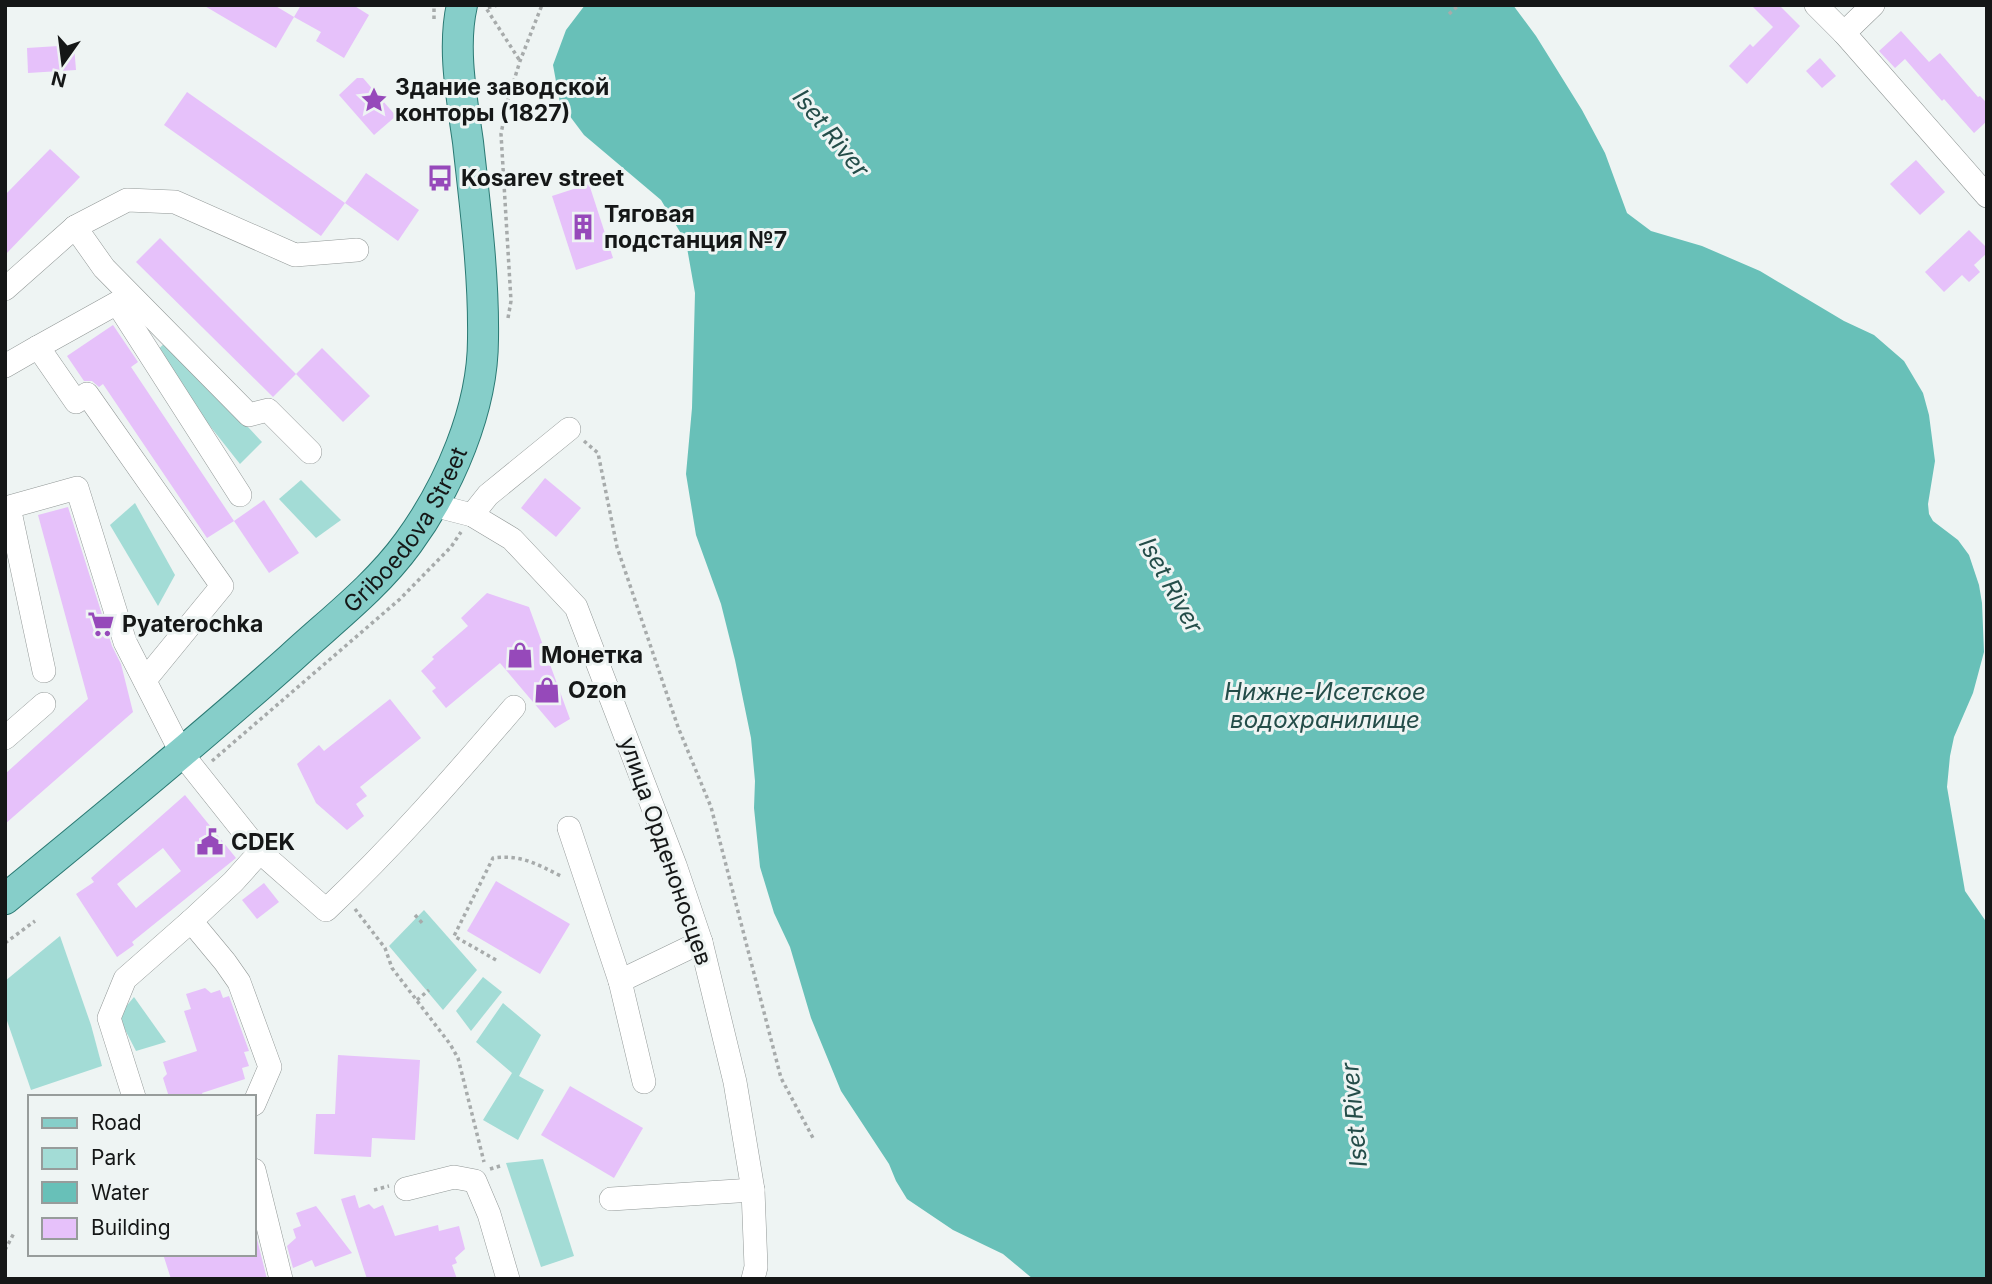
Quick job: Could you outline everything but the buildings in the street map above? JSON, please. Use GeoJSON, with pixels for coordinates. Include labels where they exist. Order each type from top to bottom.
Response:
{"type":"FeatureCollection","features":[{"type":"Feature","properties":{"kind":"main road","name":"Griboedova Street"},"geometry":{"type":"LineString","coordinates":[[5,899],[189,764],[363,594],[407,544],[433,505],[463,440],[476,392],[483,342],[480,248],[459,58],[459,17],[462,5]]}},
{"type":"Feature","properties":{"kind":"street"},"geometry":{"type":"LineString","coordinates":[[1816,5],[1844,33],[1987,196]]}},
{"type":"Feature","properties":{"kind":"street"},"geometry":{"type":"LineString","coordinates":[[1844,33],[1873,5]]}},
{"type":"Feature","properties":{"kind":"street"},"geometry":{"type":"LineString","coordinates":[[5,289],[75,228],[127,200],[176,202],[295,255],[357,250]]}},
{"type":"Feature","properties":{"kind":"street"},"geometry":{"type":"LineString","coordinates":[[75,228],[104,268],[249,415],[268,410],[310,452]]}},
{"type":"Feature","properties":{"kind":"street"},"geometry":{"type":"LineString","coordinates":[[104,268],[117,303],[240,495]]}},
{"type":"Feature","properties":{"kind":"street"},"geometry":{"type":"LineString","coordinates":[[5,366],[117,303]]}},
{"type":"Feature","properties":{"kind":"street"},"geometry":{"type":"LineString","coordinates":[[38,347],[76,402],[87,394],[222,586],[145,680]]}},
{"type":"Feature","properties":{"kind":"street"},"geometry":{"type":"LineString","coordinates":[[472,515],[488,495],[569,429]]}},
{"type":"Feature","properties":{"kind":"street"},"geometry":{"type":"LineString","coordinates":[[44,671],[9,507],[78,488],[125,642],[158,710],[189,764],[260,852],[326,909],[421,815],[514,707]]}},
{"type":"Feature","properties":{"kind":"street","name":"улица Орденоносцев"},"geometry":{"type":"LineString","coordinates":[[433,505],[472,515],[512,539],[576,607],[671,853],[701,942],[735,1082],[753,1190],[756,1267],[753,1279]]}},
{"type":"Feature","properties":{"kind":"street"},"geometry":{"type":"LineString","coordinates":[[5,738],[44,704]]}},
{"type":"Feature","properties":{"kind":"street"},"geometry":{"type":"LineString","coordinates":[[569,828],[620,981],[644,1082]]}},
{"type":"Feature","properties":{"kind":"street"},"geometry":{"type":"LineString","coordinates":[[133,1095],[109,1018],[125,979],[233,882],[260,852]]}},
{"type":"Feature","properties":{"kind":"street"},"geometry":{"type":"LineString","coordinates":[[191,921],[239,982],[270,1067],[256,1099]]}},
{"type":"Feature","properties":{"kind":"street"},"geometry":{"type":"LineString","coordinates":[[620,981],[701,942]]}},
{"type":"Feature","properties":{"kind":"street"},"geometry":{"type":"LineString","coordinates":[[397,1187],[454,1177],[475,1181],[489,1214],[508,1279]]}},
{"type":"Feature","properties":{"kind":"street"},"geometry":{"type":"LineString","coordinates":[[256,1178],[281,1279]]}},
{"type":"Feature","properties":{"kind":"street"},"geometry":{"type":"LineString","coordinates":[[611,1199],[753,1190]]}},
{"type":"Feature","properties":{"kind":"path"},"geometry":{"type":"LineString","coordinates":[[498,5],[485,8],[520,61]]}},
{"type":"Feature","properties":{"kind":"path"},"geometry":{"type":"LineString","coordinates":[[507,328],[510,302],[501,134],[520,61],[542,5]]}},
{"type":"Feature","properties":{"kind":"path"},"geometry":{"type":"LineString","coordinates":[[1449,14],[1459,5]]}},
{"type":"Feature","properties":{"kind":"path"},"geometry":{"type":"LineString","coordinates":[[569,429],[598,453],[617,547],[678,727],[711,807],[781,1078],[813,1138]]}},
{"type":"Feature","properties":{"kind":"path"},"geometry":{"type":"LineString","coordinates":[[189,764],[400,598],[451,547],[472,515]]}},
{"type":"Feature","properties":{"kind":"path"},"geometry":{"type":"LineString","coordinates":[[496,960],[454,936],[493,858],[522,857],[563,877]]}},
{"type":"Feature","properties":{"kind":"path"},"geometry":{"type":"LineString","coordinates":[[354,908],[385,948],[392,968],[458,1058],[482,1148],[485,1171],[475,1181]]}},
{"type":"Feature","properties":{"kind":"path"},"geometry":{"type":"LineString","coordinates":[[415,915],[424,925]]}},
{"type":"Feature","properties":{"kind":"path"},"geometry":{"type":"LineString","coordinates":[[5,943],[35,921]]}},
{"type":"Feature","properties":{"kind":"path"},"geometry":{"type":"LineString","coordinates":[[417,1000],[429,990]]}},
{"type":"Feature","properties":{"kind":"path"},"geometry":{"type":"LineString","coordinates":[[374,1190],[397,1187]]}},
{"type":"Feature","properties":{"kind":"path"},"geometry":{"type":"LineString","coordinates":[[5,1250],[14,1233]]}},
{"type":"Feature","properties":{"kind":"green space"},"geometry":{"type":"Polygon","coordinates":[[[167,341],[262,442],[240,464],[153,354],[167,341]]]}},
{"type":"Feature","properties":{"kind":"green space"},"geometry":{"type":"Polygon","coordinates":[[[301,480],[341,520],[316,538],[279,499],[301,480]]]}},
{"type":"Feature","properties":{"kind":"green space"},"geometry":{"type":"Polygon","coordinates":[[[135,503],[175,575],[158,606],[110,525],[135,503]]]}},
{"type":"Feature","properties":{"kind":"green space"},"geometry":{"type":"Polygon","coordinates":[[[424,910],[477,970],[443,1010],[389,946],[424,910]]]}},
{"type":"Feature","properties":{"kind":"green space"},"geometry":{"type":"Polygon","coordinates":[[[60,936],[91,1025],[102,1066],[31,1090],[5,1015],[5,981],[60,936]]]}},
{"type":"Feature","properties":{"kind":"green space"},"geometry":{"type":"Polygon","coordinates":[[[483,977],[502,992],[471,1031],[456,1011],[483,977]]]}},
{"type":"Feature","properties":{"kind":"green space"},"geometry":{"type":"Polygon","coordinates":[[[134,997],[166,1042],[136,1051],[118,1016],[134,997]]]}},
{"type":"Feature","properties":{"kind":"green space"},"geometry":{"type":"Polygon","coordinates":[[[503,1003],[541,1035],[519,1076],[544,1090],[518,1140],[483,1120],[512,1073],[476,1042],[503,1003]]]}},
{"type":"Feature","properties":{"kind":"green space"},"geometry":{"type":"Polygon","coordinates":[[[543,1159],[574,1256],[541,1267],[506,1163],[543,1159]]]}},
{"type":"Feature","properties":{"kind":"water","name":"Нижне-Исетское водохранилище"},"geometry":{"type":"Polygon","coordinates":[[[585,5],[1513,5],[1536,36],[1582,110],[1605,153],[1627,213],[1651,231],[1702,246],[1760,271],[1844,321],[1874,335],[1904,361],[1923,393],[1935,461],[1928,504],[1929,514],[1933,521],[1958,540],[1969,555],[1982,603],[1984,652],[1973,693],[1954,737],[1947,787],[1965,891],[1987,923],[1987,1279],[1033,1279],[1003,1254],[953,1230],[907,1199],[889,1164],[841,1091],[811,1018],[790,947],[774,913],[760,867],[751,738],[721,604],[696,535],[686,474],[692,408],[695,293],[686,242],[661,200],[584,135],[560,103],[553,65],[566,30],[585,5]]]}},
{"type":"Feature","properties":{"kind":"place","name":"Здание заводской конторы (1827)"},"geometry":{"type":"Point","coordinates":[374,100]}},
{"type":"Feature","properties":{"kind":"place","name":"Kosarev street"},"geometry":{"type":"Point","coordinates":[440,178]}},
{"type":"Feature","properties":{"kind":"place","name":"Тяговая подстанция №7"},"geometry":{"type":"Point","coordinates":[583,227]}},
{"type":"Feature","properties":{"kind":"place","name":"Pyaterochka"},"geometry":{"type":"Point","coordinates":[101,624]}},
{"type":"Feature","properties":{"kind":"place","name":"Монетка"},"geometry":{"type":"Point","coordinates":[520,655]}},
{"type":"Feature","properties":{"kind":"place","name":"Ozon"},"geometry":{"type":"Point","coordinates":[547,690]}},
{"type":"Feature","properties":{"kind":"place","name":"CDEK"},"geometry":{"type":"Point","coordinates":[210,842]}},
{"type":"Feature","properties":{"kind":"water label","name":"Iset River"},"geometry":{"type":"Point","coordinates":[831,133]}},
{"type":"Feature","properties":{"kind":"water label","name":"Iset River"},"geometry":{"type":"Point","coordinates":[1171,585]}},
{"type":"Feature","properties":{"kind":"water label","name":"Iset River"},"geometry":{"type":"Point","coordinates":[1354,1115]}}]}
